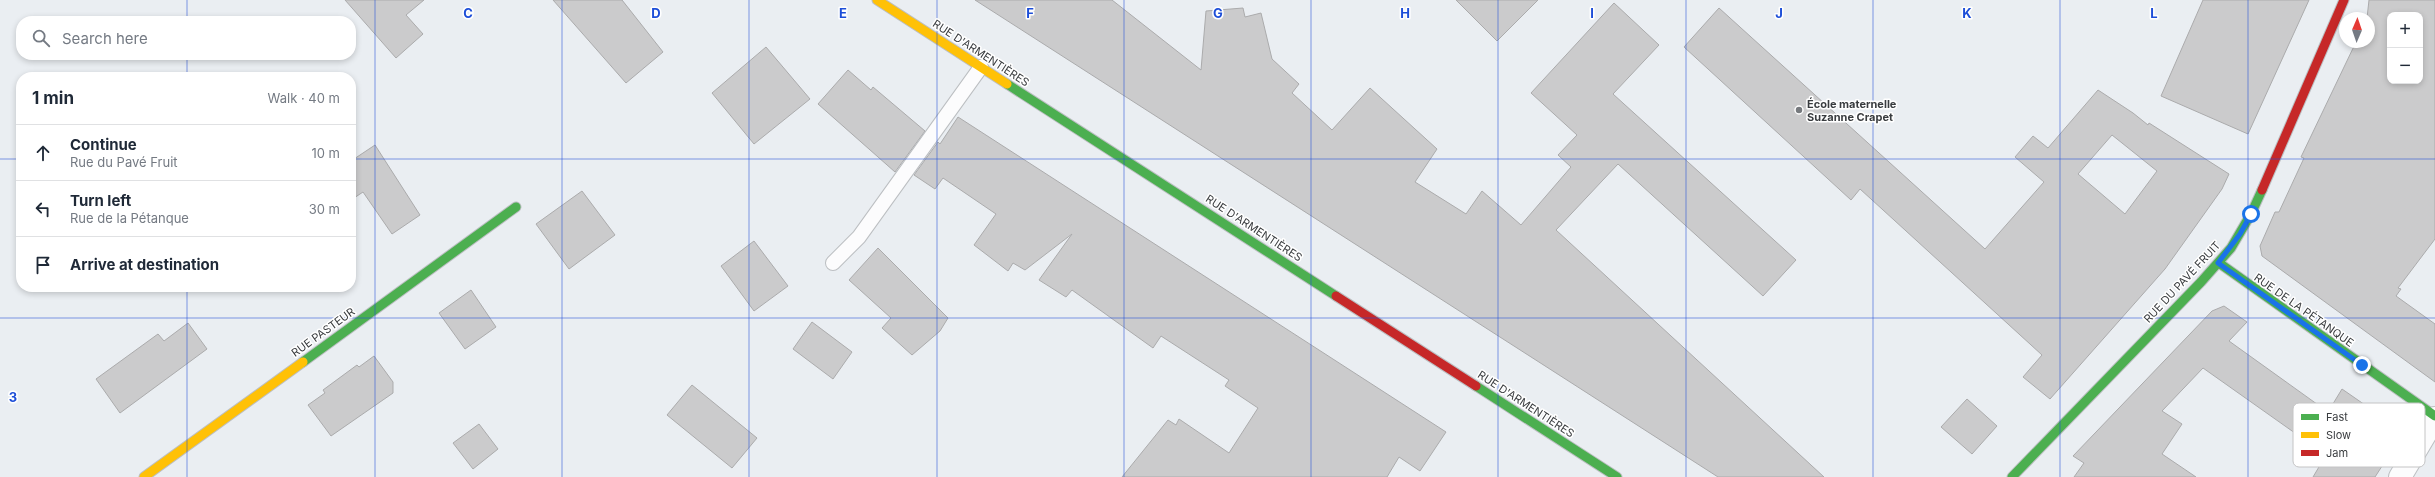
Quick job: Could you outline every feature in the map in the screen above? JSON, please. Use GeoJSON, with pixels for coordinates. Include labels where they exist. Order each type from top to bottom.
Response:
{"type":"FeatureCollection","features":[{"type":"Feature","properties":{"kind":"street","name":"RUE D'ARMENTIÈRES"},"geometry":{"type":"LineString","coordinates":[[877,0],[1617,477]]}},
{"type":"Feature","properties":{"kind":"street","name":"RUE DU PAVÉ FRUIT"},"geometry":{"type":"LineString","coordinates":[[2012,477],[2218,263],[2240,234],[2251,214],[2344,0]]}},
{"type":"Feature","properties":{"kind":"street","name":"RUE PASTEUR"},"geometry":{"type":"LineString","coordinates":[[144,477],[516,207]]}},
{"type":"Feature","properties":{"kind":"street","name":"RUE DE LA PÉTANQUE"},"geometry":{"type":"LineString","coordinates":[[2218,263],[2415,403]]}},
{"type":"Feature","properties":{"kind":"street","name":"RUE DE LA PÉTANQUE"},"geometry":{"type":"LineString","coordinates":[[2425,410],[2435,417]]}},
{"type":"Feature","properties":{"kind":"street"},"geometry":{"type":"LineString","coordinates":[[2425,434],[2435,417]]}},
{"type":"Feature","properties":{"kind":"street"},"geometry":{"type":"LineString","coordinates":[[2400,477],[2406,467]]}},
{"type":"Feature","properties":{"kind":"lane"},"geometry":{"type":"LineString","coordinates":[[834,263],[860,237],[981,67]]}},
{"type":"Feature","properties":{"kind":"building"},"geometry":{"type":"Polygon","coordinates":[[[345,0],[424,0],[406,15],[423,34],[396,58],[345,0]]]}},
{"type":"Feature","properties":{"kind":"building"},"geometry":{"type":"Polygon","coordinates":[[[553,0],[622,0],[663,52],[626,83],[553,0]]]}},
{"type":"Feature","properties":{"kind":"building"},"geometry":{"type":"Polygon","coordinates":[[[975,0],[1112,0],[1201,70],[1206,11],[1243,8],[1245,17],[1261,13],[1272,59],[1299,84],[1292,93],[1332,130],[1370,88],[1437,149],[1415,182],[1466,214],[1482,191],[1521,225],[1571,167],[1558,155],[1577,135],[1531,93],[1614,3],[1659,45],[1613,94],[1796,260],[1763,296],[1618,164],[1556,230],[1824,477],[1718,477],[975,0]]]}},
{"type":"Feature","properties":{"kind":"building"},"geometry":{"type":"Polygon","coordinates":[[[1456,0],[1538,0],[1497,41],[1456,0]]]}},
{"type":"Feature","properties":{"kind":"building"},"geometry":{"type":"Polygon","coordinates":[[[2203,0],[2309,0],[2248,134],[2161,96],[2203,0]]]}},
{"type":"Feature","properties":{"kind":"building"},"geometry":{"type":"Polygon","coordinates":[[[2369,0],[2435,0],[2435,239],[2398,288],[2401,289],[2396,296],[2435,324],[2435,382],[2262,256],[2260,246],[2275,212],[2279,212],[2304,158],[2301,157],[2353,48],[2375,48],[2375,12],[2368,12],[2369,0]]]}},
{"type":"Feature","properties":{"kind":"building"},"geometry":{"type":"Polygon","coordinates":[[[1719,8],[1985,249],[2044,182],[2015,157],[2033,136],[2048,148],[2098,90],[2133,113],[2148,125],[2149,123],[2229,174],[2222,189],[2165,269],[2050,399],[2023,377],[2042,355],[1860,189],[1851,200],[1684,47],[1719,8]],[[2112,135],[2078,174],[2125,214],[2157,171],[2112,135]]]}},
{"type":"Feature","properties":{"kind":"building"},"geometry":{"type":"Polygon","coordinates":[[[766,47],[810,99],[754,144],[712,93],[766,47]]]}},
{"type":"Feature","properties":{"kind":"building"},"geometry":{"type":"Polygon","coordinates":[[[848,70],[871,90],[873,87],[925,131],[895,172],[818,104],[848,70]]]}},
{"type":"Feature","properties":{"kind":"building"},"geometry":{"type":"Polygon","coordinates":[[[958,117],[1446,432],[1420,471],[1399,457],[1387,477],[1122,477],[1168,420],[1176,425],[1179,419],[1229,453],[1258,408],[1225,386],[1229,380],[1161,336],[1153,348],[1072,290],[1066,297],[1039,280],[1072,234],[1025,270],[1013,263],[1008,271],[974,245],[996,214],[943,178],[935,189],[914,175],[938,142],[940,144],[958,117]]]}},
{"type":"Feature","properties":{"kind":"building"},"geometry":{"type":"Polygon","coordinates":[[[375,145],[420,215],[392,234],[363,192],[356,197],[356,158],[375,145]]]}},
{"type":"Feature","properties":{"kind":"building"},"geometry":{"type":"Polygon","coordinates":[[[582,191],[615,235],[569,269],[536,224],[582,191]]]}},
{"type":"Feature","properties":{"kind":"building"},"geometry":{"type":"Polygon","coordinates":[[[754,241],[788,286],[754,311],[721,266],[754,241]]]}},
{"type":"Feature","properties":{"kind":"building"},"geometry":{"type":"Polygon","coordinates":[[[878,248],[948,318],[940,331],[912,355],[882,328],[891,318],[849,280],[878,248]]]}},
{"type":"Feature","properties":{"kind":"building"},"geometry":{"type":"Polygon","coordinates":[[[471,290],[496,327],[465,349],[439,313],[471,290]]]}},
{"type":"Feature","properties":{"kind":"building"},"geometry":{"type":"Polygon","coordinates":[[[2224,306],[2247,322],[2229,341],[2315,403],[2293,403],[2293,432],[2203,368],[2162,411],[2182,424],[2162,454],[2196,477],[2074,477],[2084,463],[2073,456],[2212,311],[2224,306]]]}},
{"type":"Feature","properties":{"kind":"building"},"geometry":{"type":"Polygon","coordinates":[[[812,322],[852,352],[833,379],[793,349],[812,322]]]}},
{"type":"Feature","properties":{"kind":"building"},"geometry":{"type":"Polygon","coordinates":[[[188,323],[207,349],[120,413],[96,379],[158,334],[164,341],[188,323]]]}},
{"type":"Feature","properties":{"kind":"building"},"geometry":{"type":"Polygon","coordinates":[[[374,356],[393,382],[393,393],[331,436],[308,405],[325,393],[323,390],[357,365],[359,367],[374,356]]]}},
{"type":"Feature","properties":{"kind":"building"},"geometry":{"type":"Polygon","coordinates":[[[692,385],[757,438],[732,468],[667,415],[692,385]]]}},
{"type":"Feature","properties":{"kind":"building"},"geometry":{"type":"Polygon","coordinates":[[[2342,389],[2362,403],[2333,403],[2342,389]]]}},
{"type":"Feature","properties":{"kind":"building"},"geometry":{"type":"Polygon","coordinates":[[[1967,399],[1997,426],[1972,454],[1941,427],[1967,399]]]}},
{"type":"Feature","properties":{"kind":"building"},"geometry":{"type":"Polygon","coordinates":[[[479,424],[498,449],[473,469],[453,443],[479,424]]]}},
{"type":"Feature","properties":{"kind":"building"},"geometry":{"type":"Polygon","coordinates":[[[2319,467],[2381,467],[2375,477],[2313,477],[2319,467]]]}},
{"type":"Feature","properties":{"kind":"traffic: fast"},"geometry":{"type":"LineString","coordinates":[[1007,84],[1336,296]]}},
{"type":"Feature","properties":{"kind":"traffic: fast"},"geometry":{"type":"LineString","coordinates":[[2012,477],[2201,282],[2231,248],[2251,214],[2262,190]]}},
{"type":"Feature","properties":{"kind":"traffic: fast"},"geometry":{"type":"LineString","coordinates":[[303,362],[516,207]]}},
{"type":"Feature","properties":{"kind":"traffic: fast"},"geometry":{"type":"LineString","coordinates":[[2219,263],[2417,403]]}},
{"type":"Feature","properties":{"kind":"traffic: fast"},"geometry":{"type":"LineString","coordinates":[[1476,386],[1617,477]]}},
{"type":"Feature","properties":{"kind":"traffic: fast"},"geometry":{"type":"LineString","coordinates":[[2425,409],[2435,416]]}},
{"type":"Feature","properties":{"kind":"traffic: slow"},"geometry":{"type":"LineString","coordinates":[[877,0],[1007,84]]}},
{"type":"Feature","properties":{"kind":"traffic: slow"},"geometry":{"type":"LineString","coordinates":[[144,477],[303,362]]}},
{"type":"Feature","properties":{"kind":"traffic: jam"},"geometry":{"type":"LineString","coordinates":[[2262,190],[2344,0]]}},
{"type":"Feature","properties":{"kind":"traffic: jam"},"geometry":{"type":"LineString","coordinates":[[1336,296],[1476,386]]}},
{"type":"Feature","properties":{"kind":"place","name":"École maternelle Suzanne Crapet"},"geometry":{"type":"Point","coordinates":[1799,110]}},
{"type":"Feature","properties":{"kind":"route"},"geometry":{"type":"LineString","coordinates":[[2251,214],[2240,234],[2218,263],[2362,365]]}}]}
